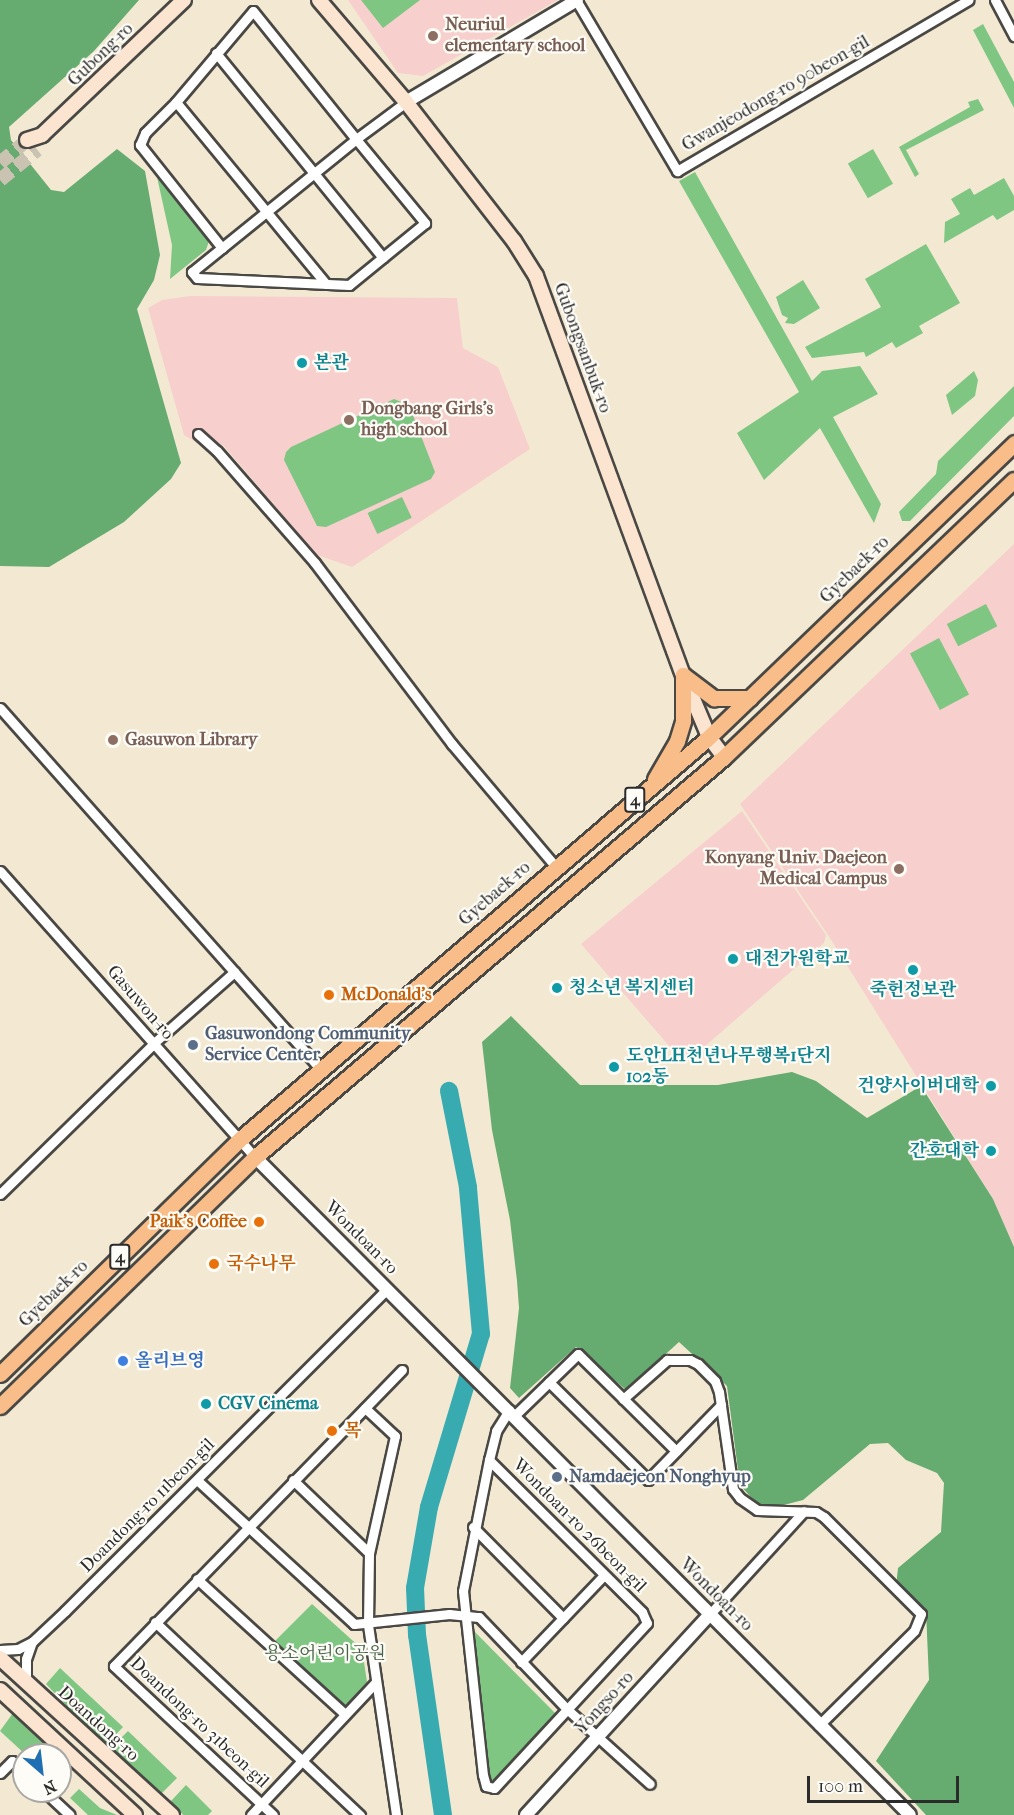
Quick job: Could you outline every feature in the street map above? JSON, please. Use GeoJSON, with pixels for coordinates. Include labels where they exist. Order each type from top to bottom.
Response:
{"type":"FeatureCollection","features":[{"type":"Feature","properties":{"kind":"main road","name":"Gubong-ro"},"geometry":{"type":"LineString","coordinates":[[42,135],[184,0]]}},
{"type":"Feature","properties":{"kind":"main road","name":"Gubongsanbuk-ro"},"geometry":{"type":"LineString","coordinates":[[319,0],[406,102],[514,241],[536,276],[683,675],[709,737],[724,757]]}},
{"type":"Feature","properties":{"kind":"main road"},"geometry":{"type":"LineString","coordinates":[[27,140],[42,135]]}},
{"type":"Feature","properties":{"kind":"main road"},"geometry":{"type":"LineString","coordinates":[[37,150],[42,135]]}},
{"type":"Feature","properties":{"kind":"main road","name":"Gyebaek-ro"},"geometry":{"type":"LineString","coordinates":[[0,1374],[239,1140],[709,737],[1014,443]]}},
{"type":"Feature","properties":{"kind":"main road","name":"4"},"geometry":{"type":"LineString","coordinates":[[0,1406],[255,1158],[724,757],[1014,480]]}},
{"type":"Feature","properties":{"kind":"main road"},"geometry":{"type":"LineString","coordinates":[[683,675],[714,698],[750,698]]}},
{"type":"Feature","properties":{"kind":"main road"},"geometry":{"type":"LineString","coordinates":[[650,787],[676,741],[683,721],[683,675]]}},
{"type":"Feature","properties":{"kind":"main road","name":"Doandong-ro"},"geometry":{"type":"LineString","coordinates":[[0,1658],[172,1815]]}},
{"type":"Feature","properties":{"kind":"main road"},"geometry":{"type":"LineString","coordinates":[[0,1690],[5,1700],[135,1815]]}},
{"type":"Feature","properties":{"kind":"street"},"geometry":{"type":"LineString","coordinates":[[222,248],[140,145],[145,133],[177,102],[253,11],[356,139],[425,223],[349,285],[197,278],[192,272],[222,248],[356,139],[406,102],[576,0]]}},
{"type":"Feature","properties":{"kind":"street","name":"Gwanjeodong-ro 90beon-gil"},"geometry":{"type":"LineString","coordinates":[[576,0],[677,171],[968,0]]}},
{"type":"Feature","properties":{"kind":"street"},"geometry":{"type":"LineString","coordinates":[[995,0],[1014,36]]}},
{"type":"Feature","properties":{"kind":"street"},"geometry":{"type":"LineString","coordinates":[[216,53],[383,258]]}},
{"type":"Feature","properties":{"kind":"street"},"geometry":{"type":"LineString","coordinates":[[177,102],[326,284]]}},
{"type":"Feature","properties":{"kind":"street"},"geometry":{"type":"LineString","coordinates":[[198,434],[217,451],[315,563],[452,744],[556,867]]}},
{"type":"Feature","properties":{"kind":"street"},"geometry":{"type":"LineString","coordinates":[[0,708],[321,1070]]}},
{"type":"Feature","properties":{"kind":"street","name":"Gasuwon-ro"},"geometry":{"type":"LineString","coordinates":[[0,872],[155,1042],[255,1158]]}},
{"type":"Feature","properties":{"kind":"street"},"geometry":{"type":"LineString","coordinates":[[0,1194],[155,1042],[234,972]]}},
{"type":"Feature","properties":{"kind":"street","name":"Wondoan-ro"},"geometry":{"type":"LineString","coordinates":[[255,1158],[910,1815]]}},
{"type":"Feature","properties":{"kind":"street","name":"Doandong-ro 11beon-gil"},"geometry":{"type":"LineString","coordinates":[[32,1641],[197,1480],[387,1289]]}},
{"type":"Feature","properties":{"kind":"street","name":"Wondoan-ro 26beon-gil"},"geometry":{"type":"LineString","coordinates":[[489,1460],[646,1617],[645,1628],[500,1785],[490,1788],[484,1782],[463,1591],[473,1527],[489,1460],[496,1431],[511,1413],[549,1382],[578,1354],[623,1399]]}},
{"type":"Feature","properties":{"kind":"street"},"geometry":{"type":"LineString","coordinates":[[676,1451],[623,1399],[667,1360],[690,1360],[715,1381],[721,1405],[733,1489],[757,1510],[804,1511],[824,1516],[921,1614],[914,1631],[819,1725]]}},
{"type":"Feature","properties":{"kind":"street"},"geometry":{"type":"LineString","coordinates":[[360,1815],[155,1622],[402,1370]]}},
{"type":"Feature","properties":{"kind":"street"},"geometry":{"type":"LineString","coordinates":[[549,1382],[648,1480],[721,1405]]}},
{"type":"Feature","properties":{"kind":"street"},"geometry":{"type":"LineString","coordinates":[[365,1408],[395,1436],[369,1553],[368,1626],[396,1815]]}},
{"type":"Feature","properties":{"kind":"street"},"geometry":{"type":"LineString","coordinates":[[197,1480],[354,1624],[368,1626],[388,1621],[449,1614],[479,1617],[568,1710],[650,1784]]}},
{"type":"Feature","properties":{"kind":"street"},"geometry":{"type":"LineString","coordinates":[[293,1480],[369,1553]]}},
{"type":"Feature","properties":{"kind":"street"},"geometry":{"type":"LineString","coordinates":[[710,1614],[804,1511]]}},
{"type":"Feature","properties":{"kind":"street"},"geometry":{"type":"LineString","coordinates":[[473,1527],[563,1618]]}},
{"type":"Feature","properties":{"kind":"street"},"geometry":{"type":"LineString","coordinates":[[521,1662],[604,1575]]}},
{"type":"Feature","properties":{"kind":"street"},"geometry":{"type":"LineString","coordinates":[[197,1579],[345,1714]]}},
{"type":"Feature","properties":{"kind":"street","name":"Yongso-ro"},"geometry":{"type":"LineString","coordinates":[[526,1815],[710,1614]]}},
{"type":"Feature","properties":{"kind":"street","name":"Doandong-ro 31beon-gil"},"geometry":{"type":"LineString","coordinates":[[155,1622],[114,1666],[273,1815]]}},
{"type":"Feature","properties":{"kind":"street"},"geometry":{"type":"LineString","coordinates":[[0,1650],[18,1649],[32,1641]]}},
{"type":"Feature","properties":{"kind":"street"},"geometry":{"type":"LineString","coordinates":[[26,1682],[26,1659],[32,1641]]}},
{"type":"Feature","properties":{"kind":"street","name":"Doandong-ro 31beon-gil"},"geometry":{"type":"LineString","coordinates":[[251,1815],[375,1683]]}},
{"type":"Feature","properties":{"kind":"street"},"geometry":{"type":"LineString","coordinates":[[0,1773],[12,1761]]}},
{"type":"Feature","properties":{"kind":"street"},"geometry":{"type":"LineString","coordinates":[[57,1803],[70,1815]]}},
{"type":"Feature","properties":{"kind":"shaded area","name":"Neuriul elementary school"},"geometry":{"type":"Polygon","coordinates":[[[348,0],[558,0],[423,76],[398,73],[348,0]]]}},
{"type":"Feature","properties":{"kind":"shaded area","name":"Dongbang Girls's high school"},"geometry":{"type":"Polygon","coordinates":[[[190,296],[457,298],[463,348],[498,367],[530,449],[352,567],[317,555],[223,445],[205,448],[184,435],[148,308],[162,300],[190,296]]]}},
{"type":"Feature","properties":{"kind":"shaded area","name":"Konyang Univ. Daejeon Medical Campus"},"geometry":{"type":"Polygon","coordinates":[[[1014,544],[1014,1247],[993,1199],[828,935],[740,804],[1014,544]]]}},
{"type":"Feature","properties":{"kind":"shaded area"},"geometry":{"type":"Polygon","coordinates":[[[742,811],[826,935],[824,943],[689,1060],[682,1061],[581,944],[742,811]]]}},
{"type":"Feature","properties":{"kind":"green space"},"geometry":{"type":"Polygon","coordinates":[[[0,0],[139,0],[94,51],[9,127],[11,140],[51,190],[64,192],[117,149],[145,171],[160,255],[154,280],[137,309],[181,463],[171,479],[124,522],[49,567],[0,566],[0,0]]]}},
{"type":"Feature","properties":{"kind":"green space"},"geometry":{"type":"Polygon","coordinates":[[[361,0],[420,0],[383,28],[361,0]]]}},
{"type":"Feature","properties":{"kind":"green space"},"geometry":{"type":"Polygon","coordinates":[[[983,24],[1014,82],[1014,108],[973,30],[983,24]]]}},
{"type":"Feature","properties":{"kind":"green space"},"geometry":{"type":"Polygon","coordinates":[[[978,99],[984,110],[906,150],[919,174],[915,177],[899,147],[970,107],[968,102],[978,99]]]}},
{"type":"Feature","properties":{"kind":"green space"},"geometry":{"type":"Polygon","coordinates":[[[873,149],[893,184],[868,198],[848,164],[873,149]]]}},
{"type":"Feature","properties":{"kind":"green space"},"geometry":{"type":"Polygon","coordinates":[[[695,172],[812,381],[822,371],[860,366],[878,394],[833,417],[881,504],[874,523],[820,428],[764,480],[737,433],[799,392],[679,181],[695,172]]]}},
{"type":"Feature","properties":{"kind":"green space"},"geometry":{"type":"Polygon","coordinates":[[[157,177],[209,241],[206,250],[170,279],[172,245],[157,177]]]}},
{"type":"Feature","properties":{"kind":"green space"},"geometry":{"type":"Polygon","coordinates":[[[1004,178],[1014,196],[1014,210],[997,220],[993,215],[944,243],[945,222],[960,214],[951,199],[970,188],[974,195],[1004,178]]]}},
{"type":"Feature","properties":{"kind":"green space"},"geometry":{"type":"Polygon","coordinates":[[[926,244],[960,303],[919,326],[923,333],[896,348],[892,342],[866,357],[864,352],[812,358],[805,347],[881,307],[865,279],[926,244]]]}},
{"type":"Feature","properties":{"kind":"green space"},"geometry":{"type":"Polygon","coordinates":[[[803,280],[820,308],[794,324],[785,323],[788,318],[782,315],[776,297],[803,280]]]}},
{"type":"Feature","properties":{"kind":"green space"},"geometry":{"type":"Polygon","coordinates":[[[974,371],[978,380],[975,396],[952,415],[946,395],[974,371]]]}},
{"type":"Feature","properties":{"kind":"green space"},"geometry":{"type":"Polygon","coordinates":[[[1014,386],[1014,416],[910,521],[902,521],[899,512],[936,474],[938,461],[1014,386]]]}},
{"type":"Feature","properties":{"kind":"green space"},"geometry":{"type":"Polygon","coordinates":[[[394,399],[409,405],[435,472],[431,479],[326,527],[317,526],[284,460],[286,452],[291,447],[394,399]]]}},
{"type":"Feature","properties":{"kind":"green space"},"geometry":{"type":"Polygon","coordinates":[[[402,497],[412,518],[377,534],[368,513],[402,497]]]}},
{"type":"Feature","properties":{"kind":"green space"},"geometry":{"type":"Polygon","coordinates":[[[986,604],[997,626],[958,646],[947,624],[986,604]]]}},
{"type":"Feature","properties":{"kind":"green space"},"geometry":{"type":"Polygon","coordinates":[[[939,638],[969,695],[940,710],[910,653],[939,638]]]}},
{"type":"Feature","properties":{"kind":"green space"},"geometry":{"type":"Polygon","coordinates":[[[511,1016],[580,1085],[718,1085],[792,1072],[816,1081],[867,1118],[921,1086],[993,1199],[1014,1247],[1014,1815],[926,1815],[876,1761],[929,1680],[926,1611],[897,1583],[897,1577],[898,1568],[941,1532],[944,1483],[937,1473],[906,1460],[888,1443],[870,1444],[803,1500],[780,1506],[757,1504],[740,1485],[727,1386],[679,1342],[626,1390],[576,1347],[519,1398],[510,1388],[519,1308],[517,1281],[510,1220],[492,1130],[482,1042],[511,1016]]]}},
{"type":"Feature","properties":{"kind":"green space","name":"용소어린이공원"},"geometry":{"type":"Polygon","coordinates":[[[312,1604],[362,1649],[367,1682],[345,1709],[272,1644],[312,1604]]]}},
{"type":"Feature","properties":{"kind":"green space"},"geometry":{"type":"Polygon","coordinates":[[[469,1631],[474,1631],[555,1713],[554,1721],[494,1782],[490,1780],[469,1631]]]}},
{"type":"Feature","properties":{"kind":"green space"},"geometry":{"type":"Polygon","coordinates":[[[60,1668],[123,1727],[105,1746],[46,1684],[60,1668]]]}},
{"type":"Feature","properties":{"kind":"green space"},"geometry":{"type":"Polygon","coordinates":[[[13,1713],[44,1743],[13,1743],[0,1731],[13,1713]]]}},
{"type":"Feature","properties":{"kind":"green space"},"geometry":{"type":"Polygon","coordinates":[[[128,1731],[177,1778],[162,1793],[109,1750],[128,1731]]]}},
{"type":"Feature","properties":{"kind":"green space"},"geometry":{"type":"Polygon","coordinates":[[[186,1785],[212,1811],[208,1815],[183,1815],[171,1801],[186,1785]]]}},
{"type":"Feature","properties":{"kind":"green space"},"geometry":{"type":"Polygon","coordinates":[[[79,1789],[100,1808],[117,1815],[88,1815],[72,1800],[72,1796],[79,1789]]]}},
{"type":"Feature","properties":{"kind":"waterway"},"geometry":{"type":"LineString","coordinates":[[443,1815],[417,1635],[415,1588],[429,1507],[481,1334],[468,1187],[449,1091]]}},
{"type":"Feature","properties":{"kind":"tunnel"},"geometry":{"type":"LineString","coordinates":[[0,163],[27,140]]}},
{"type":"Feature","properties":{"kind":"tunnel"},"geometry":{"type":"LineString","coordinates":[[0,180],[37,150]]}},
{"type":"Feature","properties":{"kind":"place","name":"Neuriul elementary school"},"geometry":{"type":"Point","coordinates":[433,36]}},
{"type":"Feature","properties":{"kind":"place","name":"본관"},"geometry":{"type":"Point","coordinates":[302,363]}},
{"type":"Feature","properties":{"kind":"place","name":"Dongbang Girls's high school"},"geometry":{"type":"Point","coordinates":[349,420]}},
{"type":"Feature","properties":{"kind":"place","name":"Gasuwon Library"},"geometry":{"type":"Point","coordinates":[113,740]}},
{"type":"Feature","properties":{"kind":"place","name":"Konyang Univ. Daejeon Medical Campus"},"geometry":{"type":"Point","coordinates":[899,869]}},
{"type":"Feature","properties":{"kind":"place","name":"대전가원학교"},"geometry":{"type":"Point","coordinates":[733,959]}},
{"type":"Feature","properties":{"kind":"place","name":"죽헌정보관"},"geometry":{"type":"Point","coordinates":[913,970]}},
{"type":"Feature","properties":{"kind":"place","name":"청소년 복지센터"},"geometry":{"type":"Point","coordinates":[557,988]}},
{"type":"Feature","properties":{"kind":"place","name":"McDonald's"},"geometry":{"type":"Point","coordinates":[329,995]}},
{"type":"Feature","properties":{"kind":"place","name":"Gasuwondong Community Service Center"},"geometry":{"type":"Point","coordinates":[193,1045]}},
{"type":"Feature","properties":{"kind":"place","name":"도안LH천년나무행복1단지 102동"},"geometry":{"type":"Point","coordinates":[614,1067]}},
{"type":"Feature","properties":{"kind":"place","name":"건양사이버대학"},"geometry":{"type":"Point","coordinates":[991,1086]}},
{"type":"Feature","properties":{"kind":"place","name":"간호대학"},"geometry":{"type":"Point","coordinates":[991,1151]}},
{"type":"Feature","properties":{"kind":"place","name":"Paik's Coffee"},"geometry":{"type":"Point","coordinates":[259,1222]}},
{"type":"Feature","properties":{"kind":"place","name":"국수나무"},"geometry":{"type":"Point","coordinates":[214,1264]}},
{"type":"Feature","properties":{"kind":"place","name":"올리브영"},"geometry":{"type":"Point","coordinates":[123,1361]}},
{"type":"Feature","properties":{"kind":"place","name":"CGV Cinema"},"geometry":{"type":"Point","coordinates":[206,1404]}},
{"type":"Feature","properties":{"kind":"place","name":"목"},"geometry":{"type":"Point","coordinates":[332,1431]}},
{"type":"Feature","properties":{"kind":"place","name":"Namdaejeon Nonghyup"},"geometry":{"type":"Point","coordinates":[557,1477]}}]}
